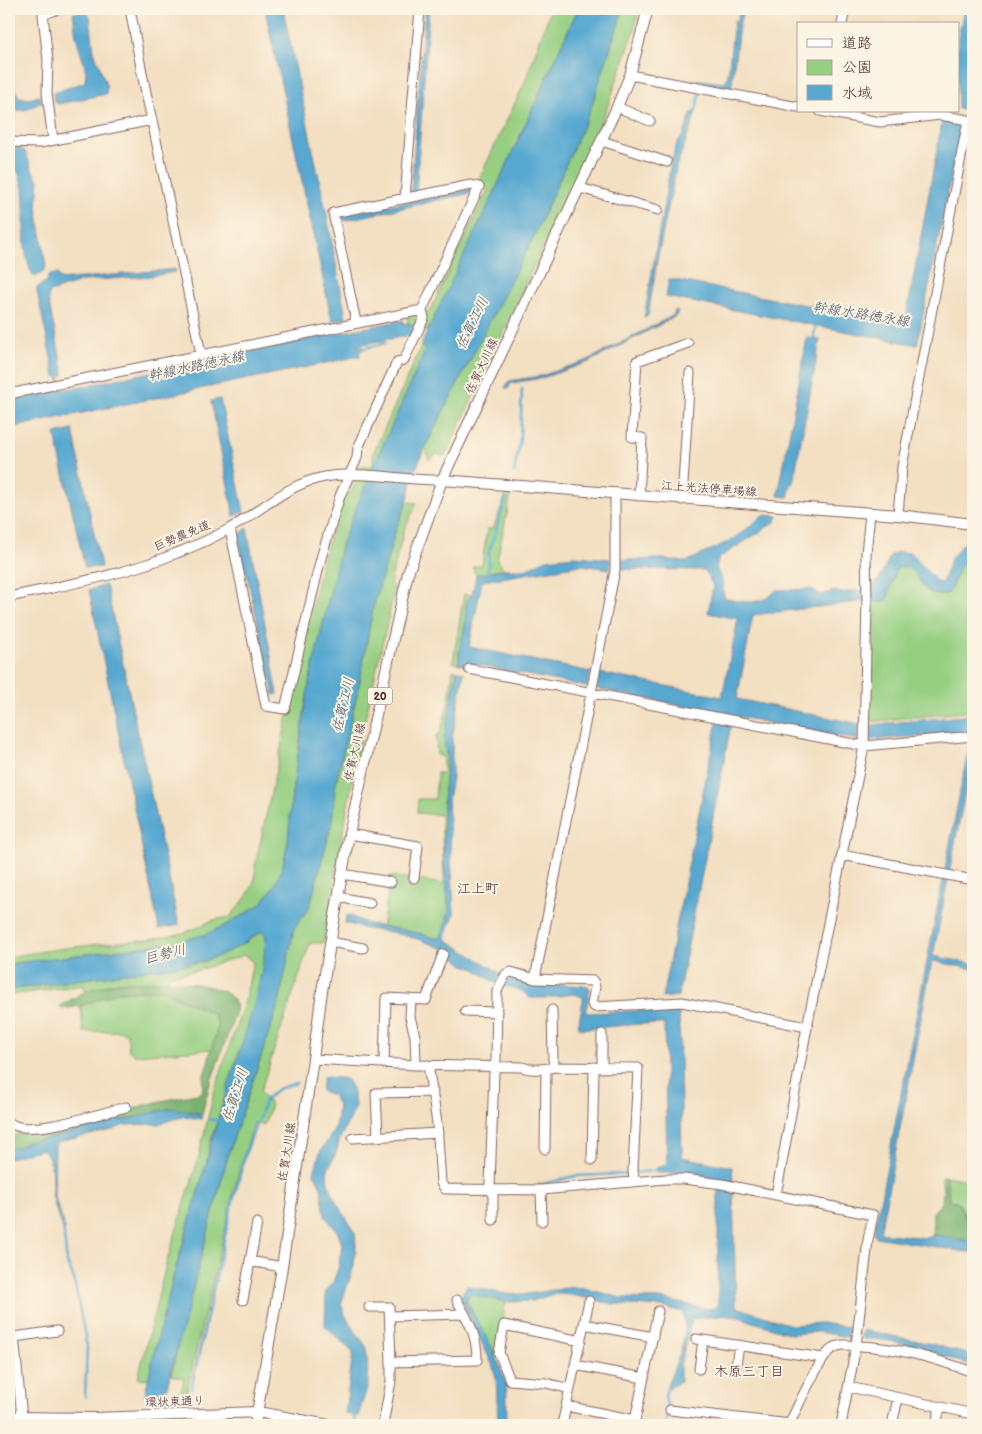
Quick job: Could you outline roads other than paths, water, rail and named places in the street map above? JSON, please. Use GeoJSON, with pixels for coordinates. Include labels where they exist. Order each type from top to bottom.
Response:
{"type":"FeatureCollection","features":[{"type":"Feature","properties":{"kind":"main road","name":"佐賀大川線"},"geometry":{"type":"LineString","coordinates":[[255,1425],[282,1267],[322,991],[349,834],[408,573],[442,480],[617,107],[630,75],[648,9]]}},
{"type":"Feature","properties":{"kind":"main road","name":"江上光法停車場線"},"geometry":{"type":"LineString","coordinates":[[442,480],[682,500],[898,515],[973,524]]}},
{"type":"Feature","properties":{"kind":"main road","name":"環状東通り"},"geometry":{"type":"LineString","coordinates":[[9,1417],[95,1421],[123,1417],[258,1412],[328,1425]]}},
{"type":"Feature","properties":{"kind":"street"},"geometry":{"type":"LineString","coordinates":[[53,140],[43,15],[58,9]]}},
{"type":"Feature","properties":{"kind":"street"},"geometry":{"type":"LineString","coordinates":[[130,9],[201,354]]}},
{"type":"Feature","properties":{"kind":"street"},"geometry":{"type":"LineString","coordinates":[[405,198],[420,9]]}},
{"type":"Feature","properties":{"kind":"street"},"geometry":{"type":"LineString","coordinates":[[842,22],[845,9]]}},
{"type":"Feature","properties":{"kind":"street"},"geometry":{"type":"LineString","coordinates":[[630,75],[797,107]]}},
{"type":"Feature","properties":{"kind":"street"},"geometry":{"type":"LineString","coordinates":[[617,107],[650,120]]}},
{"type":"Feature","properties":{"kind":"street"},"geometry":{"type":"LineString","coordinates":[[823,112],[880,122],[940,115],[971,121],[902,467],[898,515]]}},
{"type":"Feature","properties":{"kind":"street"},"geometry":{"type":"LineString","coordinates":[[9,142],[40,143],[152,120]]}},
{"type":"Feature","properties":{"kind":"street"},"geometry":{"type":"LineString","coordinates":[[602,141],[667,162]]}},
{"type":"Feature","properties":{"kind":"street"},"geometry":{"type":"LineString","coordinates":[[230,529],[266,706],[285,709],[320,558],[340,496],[352,475],[358,448],[397,362],[404,360],[420,328],[424,318],[422,310],[479,187],[471,185],[333,212],[356,322]]}},
{"type":"Feature","properties":{"kind":"street"},"geometry":{"type":"LineString","coordinates":[[580,188],[658,210]]}},
{"type":"Feature","properties":{"kind":"street"},"geometry":{"type":"LineString","coordinates":[[9,394],[422,310]]}},
{"type":"Feature","properties":{"kind":"street"},"geometry":{"type":"LineString","coordinates":[[638,496],[642,438],[632,437],[637,361],[688,343]]}},
{"type":"Feature","properties":{"kind":"street"},"geometry":{"type":"LineString","coordinates":[[682,500],[690,373]]}},
{"type":"Feature","properties":{"kind":"street","name":"巨勢農免道"},"geometry":{"type":"LineString","coordinates":[[9,597],[121,573],[177,553],[230,529],[303,482],[326,476],[352,475],[426,481],[442,480]]}},
{"type":"Feature","properties":{"kind":"street"},"geometry":{"type":"LineString","coordinates":[[535,979],[615,570],[615,494]]}},
{"type":"Feature","properties":{"kind":"street"},"geometry":{"type":"LineString","coordinates":[[776,1195],[807,1027],[864,746],[866,554],[870,513]]}},
{"type":"Feature","properties":{"kind":"street"},"geometry":{"type":"LineString","coordinates":[[469,669],[864,746],[973,736]]}},
{"type":"Feature","properties":{"kind":"street"},"geometry":{"type":"LineString","coordinates":[[349,834],[418,846],[414,878]]}},
{"type":"Feature","properties":{"kind":"street"},"geometry":{"type":"LineString","coordinates":[[842,855],[973,880]]}},
{"type":"Feature","properties":{"kind":"street"},"geometry":{"type":"LineString","coordinates":[[342,874],[391,882]]}},
{"type":"Feature","properties":{"kind":"street"},"geometry":{"type":"LineString","coordinates":[[338,897],[370,904]]}},
{"type":"Feature","properties":{"kind":"street"},"geometry":{"type":"LineString","coordinates":[[330,942],[363,948]]}},
{"type":"Feature","properties":{"kind":"street"},"geometry":{"type":"LineString","coordinates":[[384,1064],[386,998],[426,1000],[443,954]]}},
{"type":"Feature","properties":{"kind":"street"},"geometry":{"type":"LineString","coordinates":[[493,1220],[490,1176],[498,986],[506,974],[511,972],[535,979],[593,981],[596,987],[592,1004],[595,1007],[682,1002],[807,1027]]}},
{"type":"Feature","properties":{"kind":"street"},"geometry":{"type":"LineString","coordinates":[[411,999],[410,1017],[415,1036],[416,1065]]}},
{"type":"Feature","properties":{"kind":"street"},"geometry":{"type":"LineString","coordinates":[[544,1149],[550,1068],[553,1060],[552,1010]]}},
{"type":"Feature","properties":{"kind":"street"},"geometry":{"type":"LineString","coordinates":[[465,1011],[497,1012]]}},
{"type":"Feature","properties":{"kind":"street"},"geometry":{"type":"LineString","coordinates":[[592,1160],[602,1034]]}},
{"type":"Feature","properties":{"kind":"street"},"geometry":{"type":"LineString","coordinates":[[313,1059],[416,1065],[638,1068],[634,1181]]}},
{"type":"Feature","properties":{"kind":"street"},"geometry":{"type":"LineString","coordinates":[[428,1065],[438,1133],[441,1184],[445,1189],[542,1190],[634,1181],[684,1179],[725,1185],[873,1214],[868,1240],[857,1342],[841,1425]]}},
{"type":"Feature","properties":{"kind":"street"},"geometry":{"type":"LineString","coordinates":[[378,1137],[376,1094],[433,1092]]}},
{"type":"Feature","properties":{"kind":"street"},"geometry":{"type":"LineString","coordinates":[[9,1122],[22,1128],[56,1125],[126,1106]]}},
{"type":"Feature","properties":{"kind":"street"},"geometry":{"type":"LineString","coordinates":[[353,1138],[438,1133]]}},
{"type":"Feature","properties":{"kind":"street"},"geometry":{"type":"LineString","coordinates":[[542,1190],[542,1221]]}},
{"type":"Feature","properties":{"kind":"street"},"geometry":{"type":"LineString","coordinates":[[243,1300],[257,1223]]}},
{"type":"Feature","properties":{"kind":"street"},"geometry":{"type":"LineString","coordinates":[[250,1261],[282,1267]]}},
{"type":"Feature","properties":{"kind":"street"},"geometry":{"type":"LineString","coordinates":[[391,1362],[477,1360],[477,1344],[457,1300]]}},
{"type":"Feature","properties":{"kind":"street"},"geometry":{"type":"LineString","coordinates":[[562,1425],[589,1301]]}},
{"type":"Feature","properties":{"kind":"street"},"geometry":{"type":"LineString","coordinates":[[369,1307],[389,1307],[391,1381],[383,1425]]}},
{"type":"Feature","properties":{"kind":"street"},"geometry":{"type":"LineString","coordinates":[[566,1406],[634,1423],[658,1311]]}},
{"type":"Feature","properties":{"kind":"street"},"geometry":{"type":"LineString","coordinates":[[390,1316],[464,1314]]}},
{"type":"Feature","properties":{"kind":"street"},"geometry":{"type":"LineString","coordinates":[[584,1324],[653,1337]]}},
{"type":"Feature","properties":{"kind":"street"},"geometry":{"type":"LineString","coordinates":[[570,1389],[546,1383],[510,1380],[499,1353],[504,1325],[580,1341]]}},
{"type":"Feature","properties":{"kind":"street"},"geometry":{"type":"LineString","coordinates":[[22,1417],[14,1337],[58,1331]]}},
{"type":"Feature","properties":{"kind":"street"},"geometry":{"type":"LineString","coordinates":[[699,1369],[700,1340],[823,1358]]}},
{"type":"Feature","properties":{"kind":"street"},"geometry":{"type":"LineString","coordinates":[[670,1410],[789,1424],[823,1358],[832,1348],[857,1342],[896,1349],[973,1372]]}},
{"type":"Feature","properties":{"kind":"street"},"geometry":{"type":"LineString","coordinates":[[736,1364],[739,1345]]}},
{"type":"Feature","properties":{"kind":"street"},"geometry":{"type":"LineString","coordinates":[[575,1365],[644,1378]]}},
{"type":"Feature","properties":{"kind":"street"},"geometry":{"type":"LineString","coordinates":[[849,1387],[973,1414]]}},
{"type":"Feature","properties":{"kind":"street"},"geometry":{"type":"LineString","coordinates":[[892,1425],[898,1398]]}},
{"type":"Feature","properties":{"kind":"street"},"geometry":{"type":"LineString","coordinates":[[936,1425],[940,1407]]}},
{"type":"Feature","properties":{"kind":"water"},"geometry":{"type":"Polygon","coordinates":[[[265,9],[283,9],[328,221],[346,318],[332,321],[265,9]]]}},
{"type":"Feature","properties":{"kind":"water"},"geometry":{"type":"Polygon","coordinates":[[[425,9],[429,9],[416,192],[411,192],[425,9]]]}},
{"type":"Feature","properties":{"kind":"water"},"geometry":{"type":"Polygon","coordinates":[[[578,9],[623,9],[591,108],[535,234],[425,447],[415,471],[373,608],[358,690],[335,786],[332,822],[309,908],[294,928],[279,1003],[229,1152],[157,1425],[139,1425],[145,1392],[170,1292],[225,1095],[254,1005],[266,936],[263,932],[258,933],[236,948],[202,962],[9,990],[9,964],[171,943],[204,935],[226,925],[261,904],[275,885],[283,866],[288,842],[292,793],[309,683],[342,542],[425,351],[422,345],[424,338],[494,193],[578,9]]]}},
{"type":"Feature","properties":{"kind":"water"},"geometry":{"type":"Polygon","coordinates":[[[739,9],[743,9],[731,90],[700,84],[691,80],[725,83],[728,75],[734,22],[738,18],[739,9]]]}},
{"type":"Feature","properties":{"kind":"water"},"geometry":{"type":"Polygon","coordinates":[[[964,9],[973,9],[973,58],[963,110],[960,109],[960,29],[964,9]]]}},
{"type":"Feature","properties":{"kind":"water"},"geometry":{"type":"Polygon","coordinates":[[[87,12],[90,17],[94,51],[107,87],[106,94],[58,104],[54,101],[53,93],[85,82],[86,71],[76,36],[73,13],[87,12]]]}},
{"type":"Feature","properties":{"kind":"water"},"geometry":{"type":"Polygon","coordinates":[[[9,61],[19,97],[29,99],[39,96],[42,102],[28,109],[14,111],[9,106],[9,61]]]}},
{"type":"Feature","properties":{"kind":"water"},"geometry":{"type":"Polygon","coordinates":[[[696,110],[677,164],[648,316],[644,318],[671,163],[677,143],[684,134],[691,114],[696,110]]]}},
{"type":"Feature","properties":{"kind":"water"},"geometry":{"type":"Polygon","coordinates":[[[950,120],[955,121],[955,125],[961,126],[917,345],[666,297],[669,279],[905,324],[942,122],[949,123],[950,120]]]}},
{"type":"Feature","properties":{"kind":"water"},"geometry":{"type":"Polygon","coordinates":[[[19,146],[25,151],[32,170],[39,180],[37,206],[46,267],[42,273],[35,277],[30,270],[25,249],[22,186],[12,157],[9,158],[9,147],[19,146]]]}},
{"type":"Feature","properties":{"kind":"water"},"geometry":{"type":"Polygon","coordinates":[[[470,189],[471,193],[342,221],[340,219],[341,215],[470,189]]]}},
{"type":"Feature","properties":{"kind":"water"},"geometry":{"type":"Polygon","coordinates":[[[175,269],[176,272],[151,276],[83,281],[50,292],[48,299],[64,375],[60,376],[63,390],[403,320],[404,324],[407,323],[415,327],[410,338],[406,336],[358,345],[358,347],[362,346],[363,350],[359,351],[360,356],[9,428],[9,401],[61,390],[58,376],[55,377],[37,291],[37,288],[48,280],[48,276],[57,273],[61,280],[175,269]]]}},
{"type":"Feature","properties":{"kind":"water"},"geometry":{"type":"Polygon","coordinates":[[[675,310],[678,311],[676,316],[589,362],[542,378],[511,383],[508,389],[505,388],[509,381],[541,376],[588,360],[674,315],[675,310]]]}},
{"type":"Feature","properties":{"kind":"water"},"geometry":{"type":"Polygon","coordinates":[[[807,338],[820,340],[793,483],[788,497],[778,496],[807,338]]]}},
{"type":"Feature","properties":{"kind":"water"},"geometry":{"type":"Polygon","coordinates":[[[220,399],[244,512],[234,516],[211,401],[220,399]]]}},
{"type":"Feature","properties":{"kind":"water"},"geometry":{"type":"Polygon","coordinates":[[[73,430],[101,567],[85,568],[55,434],[73,430]]]}},
{"type":"Feature","properties":{"kind":"water"},"geometry":{"type":"Polygon","coordinates":[[[762,515],[778,516],[775,522],[719,558],[716,567],[723,584],[724,598],[751,602],[765,599],[776,590],[811,589],[822,595],[834,591],[841,593],[870,589],[880,578],[891,555],[898,552],[911,553],[937,582],[942,583],[951,559],[963,544],[973,543],[973,554],[961,566],[949,593],[939,595],[931,593],[910,569],[904,567],[896,569],[887,600],[882,602],[865,601],[753,615],[737,699],[860,724],[857,740],[597,689],[600,673],[722,697],[738,619],[708,613],[713,586],[705,570],[619,569],[619,560],[663,559],[686,562],[730,541],[762,515]]]}},
{"type":"Feature","properties":{"kind":"water"},"geometry":{"type":"Polygon","coordinates":[[[247,528],[278,694],[274,695],[238,536],[247,528]]]}},
{"type":"Feature","properties":{"kind":"water"},"geometry":{"type":"Polygon","coordinates":[[[574,556],[610,559],[610,569],[581,565],[482,581],[469,647],[591,672],[587,687],[468,663],[467,666],[459,664],[459,652],[466,621],[466,602],[472,595],[476,575],[504,569],[525,569],[547,559],[574,556]]]}},
{"type":"Feature","properties":{"kind":"water"},"geometry":{"type":"Polygon","coordinates":[[[106,585],[179,925],[159,929],[89,590],[106,585]]]}},
{"type":"Feature","properties":{"kind":"water"},"geometry":{"type":"Polygon","coordinates":[[[457,671],[464,672],[452,739],[452,777],[448,799],[454,914],[446,937],[447,940],[508,978],[531,983],[588,986],[590,989],[586,1011],[588,1013],[679,1009],[682,1157],[732,1167],[733,1182],[688,1173],[658,1173],[656,1168],[663,1166],[667,1162],[664,1024],[580,1029],[578,1027],[583,997],[574,994],[530,998],[522,991],[496,983],[472,967],[464,965],[447,950],[418,939],[345,923],[346,916],[350,916],[368,924],[420,933],[435,939],[441,937],[449,912],[444,859],[443,801],[447,758],[444,739],[457,671]]]}},
{"type":"Feature","properties":{"kind":"water"},"geometry":{"type":"Polygon","coordinates":[[[973,715],[973,732],[870,740],[871,725],[973,715]]]}},
{"type":"Feature","properties":{"kind":"water"},"geometry":{"type":"Polygon","coordinates":[[[717,722],[731,725],[678,996],[662,998],[717,722]]]}},
{"type":"Feature","properties":{"kind":"water"},"geometry":{"type":"Polygon","coordinates":[[[970,741],[973,741],[973,751],[933,956],[973,964],[973,969],[932,961],[880,1233],[926,1238],[936,1235],[973,1242],[973,1253],[876,1237],[874,1233],[970,741]]]}},
{"type":"Feature","properties":{"kind":"water"},"geometry":{"type":"Polygon","coordinates":[[[323,1077],[347,1080],[352,1088],[355,1105],[327,1172],[328,1183],[336,1202],[355,1232],[354,1266],[341,1304],[346,1317],[367,1348],[368,1385],[358,1416],[345,1414],[353,1352],[325,1326],[326,1290],[333,1282],[339,1266],[342,1244],[337,1231],[325,1216],[321,1187],[314,1173],[320,1152],[335,1129],[338,1105],[332,1095],[321,1091],[323,1077]]]}},
{"type":"Feature","properties":{"kind":"water"},"geometry":{"type":"Polygon","coordinates":[[[170,1108],[202,1114],[201,1119],[185,1116],[158,1124],[124,1125],[113,1130],[58,1142],[55,1145],[54,1195],[65,1230],[63,1229],[53,1198],[52,1172],[47,1154],[43,1149],[9,1158],[9,1148],[20,1147],[28,1142],[57,1137],[116,1120],[127,1120],[170,1108]]]}},
{"type":"Feature","properties":{"kind":"water"},"geometry":{"type":"Polygon","coordinates":[[[718,1188],[733,1192],[736,1307],[791,1325],[821,1323],[855,1328],[854,1338],[818,1332],[791,1334],[738,1317],[723,1315],[692,1319],[680,1366],[680,1382],[666,1389],[683,1342],[685,1322],[683,1312],[663,1307],[614,1304],[571,1295],[554,1294],[532,1301],[506,1302],[471,1294],[466,1301],[493,1351],[506,1387],[508,1425],[500,1425],[498,1422],[496,1377],[492,1364],[460,1297],[467,1286],[505,1294],[528,1294],[573,1287],[621,1298],[660,1299],[708,1309],[714,1308],[718,1305],[718,1188]]]}},
{"type":"Feature","properties":{"kind":"water"},"geometry":{"type":"Polygon","coordinates":[[[863,1330],[932,1344],[973,1356],[973,1366],[904,1344],[876,1339],[862,1339],[863,1330]]]}},
{"type":"Feature","properties":{"kind":"waterway"},"geometry":{"type":"LineString","coordinates":[[696,110],[700,93]]}},
{"type":"Feature","properties":{"kind":"waterway"},"geometry":{"type":"LineString","coordinates":[[813,340],[816,324]]}},
{"type":"Feature","properties":{"kind":"waterway","name":"幹線水路徳永線"},"geometry":{"type":"LineString","coordinates":[[360,349],[386,343]]}},
{"type":"Feature","properties":{"kind":"waterway"},"geometry":{"type":"LineString","coordinates":[[514,473],[520,441],[522,389]]}},
{"type":"Feature","properties":{"kind":"waterway"},"geometry":{"type":"LineString","coordinates":[[488,572],[489,552],[506,498]]}},
{"type":"Feature","properties":{"kind":"waterway"},"geometry":{"type":"LineString","coordinates":[[191,1389],[232,1205],[246,1152],[266,1099],[278,1089],[296,1083]]}},
{"type":"Feature","properties":{"kind":"waterway","name":"佐賀江川"},"geometry":{"type":"LineString","coordinates":[[209,1119],[220,1121]]}},
{"type":"Feature","properties":{"kind":"waterway"},"geometry":{"type":"LineString","coordinates":[[539,1185],[575,1176],[625,1174],[659,1170]]}},
{"type":"Feature","properties":{"kind":"waterway"},"geometry":{"type":"LineString","coordinates":[[63,1226],[67,1263],[74,1279],[87,1347],[85,1397]]}},
{"type":"Feature","properties":{"kind":"waterway"},"geometry":{"type":"LineString","coordinates":[[665,1425],[668,1414],[665,1395],[667,1388]]}},
{"type":"Feature","properties":{"kind":"waterway"},"geometry":{"type":"LineString","coordinates":[[352,1413],[357,1425]]}},
{"type":"Feature","properties":{"kind":"district","name":"江上町"},"geometry":{"type":"Point","coordinates":[478,888]}},
{"type":"Feature","properties":{"kind":"district","name":"木原三丁目"},"geometry":{"type":"Point","coordinates":[749,1371]}},
{"type":"Feature","properties":{"kind":"water label","name":"巨勢川"},"geometry":{"type":"Point","coordinates":[165,954]}}]}
